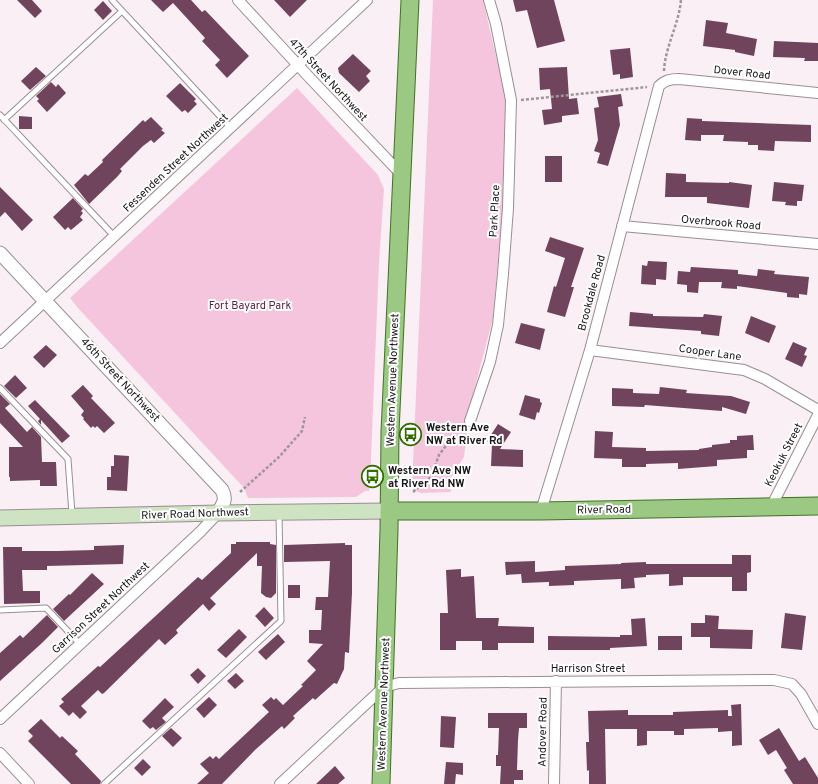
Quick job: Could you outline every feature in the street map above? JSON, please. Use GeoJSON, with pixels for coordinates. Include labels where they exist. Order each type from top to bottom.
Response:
{"type":"FeatureCollection","features":[{"type":"Feature","properties":{"kind":"main road","name":"Western Avenue Northwest"},"geometry":{"type":"LineString","coordinates":[[381,784],[390,432],[410,0]]}},
{"type":"Feature","properties":{"kind":"main road","name":"River Road"},"geometry":{"type":"LineString","coordinates":[[389,510],[541,511],[818,506]]}},
{"type":"Feature","properties":{"kind":"main road","name":"River Road Northwest"},"geometry":{"type":"LineString","coordinates":[[0,518],[389,510]]}},
{"type":"Feature","properties":{"kind":"street","name":"47th Street Northwest"},"geometry":{"type":"LineString","coordinates":[[238,0],[298,66],[402,175]]}},
{"type":"Feature","properties":{"kind":"street","name":"Fessenden Street Northwest"},"geometry":{"type":"LineString","coordinates":[[0,343],[367,0]]}},
{"type":"Feature","properties":{"kind":"street","name":"Park Place"},"geometry":{"type":"LineString","coordinates":[[470,421],[490,362],[498,325],[508,208],[511,100],[496,24],[489,0]]}},
{"type":"Feature","properties":{"kind":"street","name":"Dover Road"},"geometry":{"type":"LineString","coordinates":[[662,84],[670,79],[679,79],[818,93]]}},
{"type":"Feature","properties":{"kind":"street","name":"Brookdale Road"},"geometry":{"type":"LineString","coordinates":[[541,511],[590,350],[622,226],[662,84]]}},
{"type":"Feature","properties":{"kind":"street","name":"Overbrook Road"},"geometry":{"type":"LineString","coordinates":[[622,226],[818,244]]}},
{"type":"Feature","properties":{"kind":"street","name":"46th Street Northwest"},"geometry":{"type":"LineString","coordinates":[[0,252],[222,490],[225,501],[218,513]]}},
{"type":"Feature","properties":{"kind":"street","name":"Cooper Lane"},"geometry":{"type":"LineString","coordinates":[[590,350],[744,370],[766,379],[818,410]]}},
{"type":"Feature","properties":{"kind":"street","name":"Keokuk Street"},"geometry":{"type":"LineString","coordinates":[[771,507],[818,415]]}},
{"type":"Feature","properties":{"kind":"street","name":"Garrison Street Northwest"},"geometry":{"type":"LineString","coordinates":[[0,719],[200,532],[218,513]]}},
{"type":"Feature","properties":{"kind":"street","name":"Harrison Street"},"geometry":{"type":"LineString","coordinates":[[384,687],[403,683],[774,680],[792,684],[801,694],[818,724]]}},
{"type":"Feature","properties":{"kind":"street","name":"Andover Road"},"geometry":{"type":"LineString","coordinates":[[554,784],[556,681]]}},
{"type":"Feature","properties":{"kind":"street"},"geometry":{"type":"LineString","coordinates":[[280,784],[384,687]]}},
{"type":"Feature","properties":{"kind":"street"},"geometry":{"type":"LineString","coordinates":[[0,753],[29,784]]}},
{"type":"Feature","properties":{"kind":"lane"},"geometry":{"type":"LineString","coordinates":[[112,0],[231,128]]}},
{"type":"Feature","properties":{"kind":"lane"},"geometry":{"type":"LineString","coordinates":[[4,120],[122,11]]}},
{"type":"Feature","properties":{"kind":"lane"},"geometry":{"type":"LineString","coordinates":[[0,115],[114,236]]}},
{"type":"Feature","properties":{"kind":"lane"},"geometry":{"type":"LineString","coordinates":[[0,388],[68,459],[72,517]]}},
{"type":"Feature","properties":{"kind":"lane"},"geometry":{"type":"LineString","coordinates":[[104,784],[281,621],[279,512]]}},
{"type":"Feature","properties":{"kind":"lane"},"geometry":{"type":"LineString","coordinates":[[0,610],[46,608],[80,644]]}},
{"type":"Feature","properties":{"kind":"path"},"geometry":{"type":"LineString","coordinates":[[526,99],[662,84],[664,67],[680,9],[681,0]]}},
{"type":"Feature","properties":{"kind":"path"},"geometry":{"type":"LineString","coordinates":[[240,492],[279,457],[302,431],[305,417]]}},
{"type":"Feature","properties":{"kind":"path"},"geometry":{"type":"LineString","coordinates":[[413,492],[431,477],[439,455],[459,427],[470,421]]}},
{"type":"Feature","properties":{"kind":"green space"},"geometry":{"type":"Polygon","coordinates":[[[433,0],[483,0],[508,108],[504,196],[493,318],[470,406],[464,457],[449,481],[451,492],[421,493],[413,490],[412,487],[433,0]]]}},
{"type":"Feature","properties":{"kind":"green space","name":"Fort Bayard Park"},"geometry":{"type":"Polygon","coordinates":[[[297,88],[378,175],[384,189],[379,262],[370,482],[369,491],[365,491],[356,497],[248,498],[244,488],[70,298],[297,88]]]}},
{"type":"Feature","properties":{"kind":"building"},"geometry":{"type":"Polygon","coordinates":[[[17,0],[32,0],[42,11],[35,18],[17,0]]]}},
{"type":"Feature","properties":{"kind":"building"},"geometry":{"type":"Polygon","coordinates":[[[151,0],[191,0],[202,12],[205,10],[249,56],[227,78],[215,65],[220,60],[202,41],[205,38],[173,3],[163,12],[151,0]]]}},
{"type":"Feature","properties":{"kind":"building"},"geometry":{"type":"Polygon","coordinates":[[[274,0],[307,0],[290,17],[274,0]]]}},
{"type":"Feature","properties":{"kind":"building"},"geometry":{"type":"Polygon","coordinates":[[[513,0],[554,0],[565,41],[537,48],[527,10],[516,12],[513,0]]]}},
{"type":"Feature","properties":{"kind":"building"},"geometry":{"type":"Polygon","coordinates":[[[103,1],[112,11],[103,20],[94,10],[103,1]]]}},
{"type":"Feature","properties":{"kind":"building"},"geometry":{"type":"Polygon","coordinates":[[[706,20],[728,23],[726,33],[757,39],[754,56],[735,52],[735,50],[703,46],[706,20]]]}},
{"type":"Feature","properties":{"kind":"building"},"geometry":{"type":"Polygon","coordinates":[[[774,41],[818,43],[818,61],[804,61],[805,58],[773,57],[774,41]]]}},
{"type":"Feature","properties":{"kind":"building"},"geometry":{"type":"Polygon","coordinates":[[[630,48],[633,77],[620,79],[620,74],[613,75],[610,50],[630,48]]]}},
{"type":"Feature","properties":{"kind":"building"},"geometry":{"type":"Polygon","coordinates":[[[353,54],[371,71],[366,76],[370,81],[359,92],[339,73],[338,68],[353,54]]]}},
{"type":"Feature","properties":{"kind":"building"},"geometry":{"type":"Polygon","coordinates":[[[36,67],[46,76],[30,90],[21,81],[36,67]]]}},
{"type":"Feature","properties":{"kind":"building"},"geometry":{"type":"Polygon","coordinates":[[[567,67],[569,99],[577,98],[579,114],[562,116],[562,122],[544,125],[542,110],[552,109],[550,89],[540,90],[539,68],[567,67]]]}},
{"type":"Feature","properties":{"kind":"building"},"geometry":{"type":"Polygon","coordinates":[[[51,82],[56,87],[58,84],[66,93],[47,112],[37,101],[39,99],[36,96],[51,82]]]}},
{"type":"Feature","properties":{"kind":"building"},"geometry":{"type":"Polygon","coordinates":[[[180,83],[196,99],[194,101],[197,104],[188,113],[185,110],[182,112],[166,96],[180,83]]]}},
{"type":"Feature","properties":{"kind":"building"},"geometry":{"type":"Polygon","coordinates":[[[621,94],[623,106],[618,107],[620,125],[608,166],[597,163],[600,153],[594,151],[598,140],[594,108],[599,107],[597,97],[621,94]]]}},
{"type":"Feature","properties":{"kind":"building"},"geometry":{"type":"Polygon","coordinates":[[[19,116],[32,117],[32,129],[19,129],[19,116]]]}},
{"type":"Feature","properties":{"kind":"building"},"geometry":{"type":"Polygon","coordinates":[[[151,117],[165,133],[154,143],[151,140],[143,146],[120,169],[122,171],[117,177],[89,204],[74,185],[85,174],[88,176],[103,162],[102,160],[143,120],[145,122],[151,117]]]}},
{"type":"Feature","properties":{"kind":"building"},"geometry":{"type":"Polygon","coordinates":[[[687,118],[702,119],[702,121],[811,125],[811,142],[775,141],[774,151],[758,150],[758,145],[748,145],[748,142],[723,141],[724,135],[701,135],[701,141],[685,140],[687,118]]]}},
{"type":"Feature","properties":{"kind":"building"},"geometry":{"type":"Polygon","coordinates":[[[545,156],[562,156],[562,182],[545,182],[545,156]]]}},
{"type":"Feature","properties":{"kind":"building"},"geometry":{"type":"Polygon","coordinates":[[[666,173],[686,174],[686,182],[729,182],[752,185],[749,208],[707,203],[707,197],[665,197],[666,173]]]}},
{"type":"Feature","properties":{"kind":"building"},"geometry":{"type":"Polygon","coordinates":[[[774,182],[804,185],[802,201],[797,201],[797,206],[785,205],[786,202],[772,201],[774,182]]]}},
{"type":"Feature","properties":{"kind":"building"},"geometry":{"type":"Polygon","coordinates":[[[0,187],[33,220],[22,231],[5,212],[0,217],[0,187]]]}},
{"type":"Feature","properties":{"kind":"building"},"geometry":{"type":"Polygon","coordinates":[[[73,198],[83,209],[81,211],[83,213],[80,217],[83,220],[71,230],[68,227],[65,230],[53,217],[73,198]]]}},
{"type":"Feature","properties":{"kind":"building"},"geometry":{"type":"Polygon","coordinates":[[[550,237],[584,248],[571,287],[574,287],[565,317],[547,312],[554,286],[556,287],[565,258],[545,251],[550,237]]]}},
{"type":"Feature","properties":{"kind":"building"},"geometry":{"type":"Polygon","coordinates":[[[648,261],[667,262],[666,280],[656,279],[656,285],[641,284],[642,265],[647,266],[648,261]]]}},
{"type":"Feature","properties":{"kind":"building"},"geometry":{"type":"Polygon","coordinates":[[[691,267],[738,270],[738,274],[757,276],[758,269],[775,271],[774,274],[809,277],[807,295],[799,294],[799,298],[787,297],[787,293],[737,286],[737,289],[721,288],[722,282],[699,282],[698,293],[687,292],[687,285],[677,284],[678,271],[690,272],[691,267]]]}},
{"type":"Feature","properties":{"kind":"building"},"geometry":{"type":"Polygon","coordinates":[[[630,312],[653,314],[653,316],[703,317],[704,314],[722,316],[719,336],[701,334],[701,331],[629,326],[630,312]]]}},
{"type":"Feature","properties":{"kind":"building"},"geometry":{"type":"Polygon","coordinates":[[[751,316],[776,326],[769,343],[745,333],[751,316]]]}},
{"type":"Feature","properties":{"kind":"building"},"geometry":{"type":"Polygon","coordinates":[[[521,323],[545,329],[540,350],[515,343],[521,323]]]}},
{"type":"Feature","properties":{"kind":"building"},"geometry":{"type":"Polygon","coordinates":[[[793,342],[807,348],[804,355],[807,356],[802,367],[785,359],[793,342]]]}},
{"type":"Feature","properties":{"kind":"building"},"geometry":{"type":"Polygon","coordinates":[[[46,345],[57,355],[44,368],[33,357],[46,345]]]}},
{"type":"Feature","properties":{"kind":"building"},"geometry":{"type":"Polygon","coordinates":[[[15,375],[27,388],[16,398],[4,386],[15,375]]]}},
{"type":"Feature","properties":{"kind":"building"},"geometry":{"type":"Polygon","coordinates":[[[83,385],[93,396],[91,398],[115,423],[104,433],[97,426],[95,428],[93,426],[91,428],[81,415],[84,411],[71,396],[83,385]]]}},
{"type":"Feature","properties":{"kind":"building"},"geometry":{"type":"Polygon","coordinates":[[[660,387],[687,390],[686,393],[731,396],[750,402],[746,414],[722,407],[722,411],[645,405],[644,407],[612,406],[612,388],[633,389],[633,393],[659,394],[660,387]]]}},
{"type":"Feature","properties":{"kind":"building"},"geometry":{"type":"Polygon","coordinates":[[[0,394],[10,404],[5,408],[27,432],[32,427],[41,437],[42,462],[56,462],[57,486],[40,486],[40,480],[10,481],[9,447],[23,447],[0,423],[0,394]]]}},
{"type":"Feature","properties":{"kind":"building"},"geometry":{"type":"Polygon","coordinates":[[[525,395],[540,399],[540,402],[542,403],[535,420],[519,415],[525,395]]]}},
{"type":"Feature","properties":{"kind":"building"},"geometry":{"type":"Polygon","coordinates":[[[35,400],[70,436],[62,443],[41,420],[41,425],[38,421],[40,419],[28,406],[35,400]]]}},
{"type":"Feature","properties":{"kind":"building"},"geometry":{"type":"Polygon","coordinates":[[[498,424],[511,432],[500,449],[523,450],[523,467],[491,466],[492,444],[487,441],[498,424]]]}},
{"type":"Feature","properties":{"kind":"building"},"geometry":{"type":"Polygon","coordinates":[[[595,431],[613,432],[612,447],[646,448],[646,451],[699,450],[712,447],[712,445],[730,443],[730,440],[737,440],[737,436],[753,435],[754,450],[747,450],[747,458],[717,460],[717,466],[678,469],[678,463],[646,464],[646,467],[622,467],[622,459],[594,458],[595,431]]]}},
{"type":"Feature","properties":{"kind":"building"},"geometry":{"type":"Polygon","coordinates":[[[114,455],[129,456],[127,491],[107,490],[107,477],[111,477],[111,466],[114,466],[114,455]]]}},
{"type":"Feature","properties":{"kind":"building"},"geometry":{"type":"Polygon","coordinates":[[[236,542],[270,542],[270,544],[276,545],[276,593],[271,598],[266,597],[261,593],[262,566],[257,566],[257,553],[210,598],[216,604],[209,611],[203,604],[176,630],[178,633],[165,645],[159,639],[104,693],[102,694],[98,690],[81,706],[87,712],[80,719],[73,712],[69,716],[59,706],[64,702],[61,699],[98,666],[100,667],[198,577],[202,580],[231,553],[231,544],[236,544],[236,542]]]}},
{"type":"Feature","properties":{"kind":"building"},"geometry":{"type":"Polygon","coordinates":[[[345,543],[345,545],[352,545],[352,593],[349,653],[345,652],[344,669],[337,684],[334,683],[315,700],[313,698],[293,716],[295,718],[284,729],[282,726],[255,750],[222,784],[197,784],[209,773],[200,764],[210,756],[213,759],[216,756],[219,759],[269,712],[262,705],[271,697],[274,700],[276,698],[283,705],[303,686],[301,685],[316,670],[307,661],[323,644],[309,643],[309,630],[321,630],[322,610],[315,610],[316,597],[328,597],[330,561],[284,562],[284,545],[345,543]]]}},
{"type":"Feature","properties":{"kind":"building"},"geometry":{"type":"Polygon","coordinates":[[[124,545],[123,564],[47,566],[47,570],[22,570],[23,591],[40,591],[40,603],[4,604],[3,547],[22,547],[22,551],[58,551],[94,550],[94,546],[124,545]]]}},
{"type":"Feature","properties":{"kind":"building"},"geometry":{"type":"Polygon","coordinates":[[[732,555],[751,555],[751,572],[747,573],[747,591],[732,591],[732,577],[683,577],[683,585],[669,586],[669,574],[646,575],[646,577],[634,578],[635,588],[621,589],[621,579],[574,581],[574,585],[549,586],[549,582],[522,583],[521,574],[506,575],[505,562],[535,561],[535,572],[565,570],[565,566],[621,563],[646,562],[646,564],[732,564],[732,555]]]}},
{"type":"Feature","properties":{"kind":"building"},"geometry":{"type":"Polygon","coordinates":[[[461,569],[461,577],[474,576],[476,618],[499,618],[498,626],[534,627],[534,643],[498,643],[498,650],[482,650],[482,641],[456,641],[456,650],[440,650],[440,613],[448,613],[446,570],[461,569]]]}},
{"type":"Feature","properties":{"kind":"building"},"geometry":{"type":"Polygon","coordinates":[[[92,573],[104,584],[64,621],[53,609],[69,594],[70,595],[92,573]]]}},
{"type":"Feature","properties":{"kind":"building"},"geometry":{"type":"Polygon","coordinates":[[[288,585],[300,585],[300,598],[288,598],[288,585]]]}},
{"type":"Feature","properties":{"kind":"building"},"geometry":{"type":"Polygon","coordinates":[[[264,607],[274,618],[265,627],[255,616],[264,607]]]}},
{"type":"Feature","properties":{"kind":"building"},"geometry":{"type":"Polygon","coordinates":[[[785,613],[806,616],[802,650],[781,648],[785,613]]]}},
{"type":"Feature","properties":{"kind":"building"},"geometry":{"type":"Polygon","coordinates":[[[47,615],[58,627],[0,681],[0,653],[20,635],[23,638],[47,615]]]}},
{"type":"Feature","properties":{"kind":"building"},"geometry":{"type":"Polygon","coordinates":[[[705,615],[719,616],[718,629],[753,630],[752,649],[710,648],[710,637],[691,637],[691,623],[705,623],[705,615]]]}},
{"type":"Feature","properties":{"kind":"building"},"geometry":{"type":"Polygon","coordinates":[[[645,618],[647,646],[610,648],[610,650],[548,650],[548,636],[620,637],[620,635],[632,635],[631,619],[645,618]]]}},
{"type":"Feature","properties":{"kind":"building"},"geometry":{"type":"Polygon","coordinates":[[[239,629],[247,637],[226,658],[217,650],[239,629]]]}},
{"type":"Feature","properties":{"kind":"building"},"geometry":{"type":"Polygon","coordinates":[[[278,634],[285,642],[266,660],[258,652],[278,634]]]}},
{"type":"Feature","properties":{"kind":"building"},"geometry":{"type":"Polygon","coordinates":[[[658,636],[682,636],[682,650],[658,650],[658,636]]]}},
{"type":"Feature","properties":{"kind":"building"},"geometry":{"type":"Polygon","coordinates":[[[198,668],[206,676],[198,684],[190,675],[198,668]]]}},
{"type":"Feature","properties":{"kind":"building"},"geometry":{"type":"Polygon","coordinates":[[[236,673],[244,681],[235,689],[227,681],[236,673]]]}},
{"type":"Feature","properties":{"kind":"building"},"geometry":{"type":"Polygon","coordinates":[[[209,697],[217,705],[204,718],[196,709],[209,697]]]}},
{"type":"Feature","properties":{"kind":"building"},"geometry":{"type":"Polygon","coordinates":[[[165,698],[174,707],[162,718],[166,722],[156,730],[153,727],[150,729],[142,721],[165,698]]]}},
{"type":"Feature","properties":{"kind":"building"},"geometry":{"type":"Polygon","coordinates":[[[741,704],[742,745],[732,746],[732,731],[718,732],[718,728],[684,729],[684,735],[674,735],[674,731],[647,731],[647,745],[637,746],[637,729],[605,729],[606,784],[589,784],[586,742],[589,742],[588,711],[628,710],[628,715],[673,715],[673,712],[728,710],[728,716],[732,716],[731,705],[741,704]]]}},
{"type":"Feature","properties":{"kind":"building"},"geometry":{"type":"Polygon","coordinates":[[[488,713],[527,713],[527,728],[519,728],[518,740],[517,770],[523,770],[523,780],[514,780],[514,784],[500,784],[501,766],[496,766],[499,728],[488,728],[488,713]]]}},
{"type":"Feature","properties":{"kind":"building"},"geometry":{"type":"Polygon","coordinates":[[[441,716],[456,717],[454,748],[440,747],[441,716]]]}},
{"type":"Feature","properties":{"kind":"building"},"geometry":{"type":"Polygon","coordinates":[[[41,719],[60,738],[62,736],[78,751],[75,754],[101,781],[100,784],[71,784],[28,741],[33,736],[28,731],[41,719]]]}},
{"type":"Feature","properties":{"kind":"building"},"geometry":{"type":"Polygon","coordinates":[[[171,728],[182,738],[173,747],[162,736],[171,728]]]}},
{"type":"Feature","properties":{"kind":"building"},"geometry":{"type":"Polygon","coordinates":[[[779,728],[799,761],[805,757],[818,778],[818,784],[793,784],[784,770],[787,768],[776,750],[768,755],[759,740],[779,728]]]}},
{"type":"Feature","properties":{"kind":"building"},"geometry":{"type":"Polygon","coordinates":[[[143,759],[151,767],[142,776],[134,768],[143,759]]]}},
{"type":"Feature","properties":{"kind":"building"},"geometry":{"type":"Polygon","coordinates":[[[446,762],[463,763],[463,775],[456,774],[455,784],[444,784],[446,762]]]}},
{"type":"Feature","properties":{"kind":"building"},"geometry":{"type":"Polygon","coordinates":[[[335,766],[345,778],[338,784],[316,784],[335,766]]]}},
{"type":"Feature","properties":{"kind":"place","name":"Western Ave NW at River Rd"},"geometry":{"type":"Point","coordinates":[411,434]}},
{"type":"Feature","properties":{"kind":"place","name":"Western Ave NW at River Rd NW"},"geometry":{"type":"Point","coordinates":[373,477]}}]}
